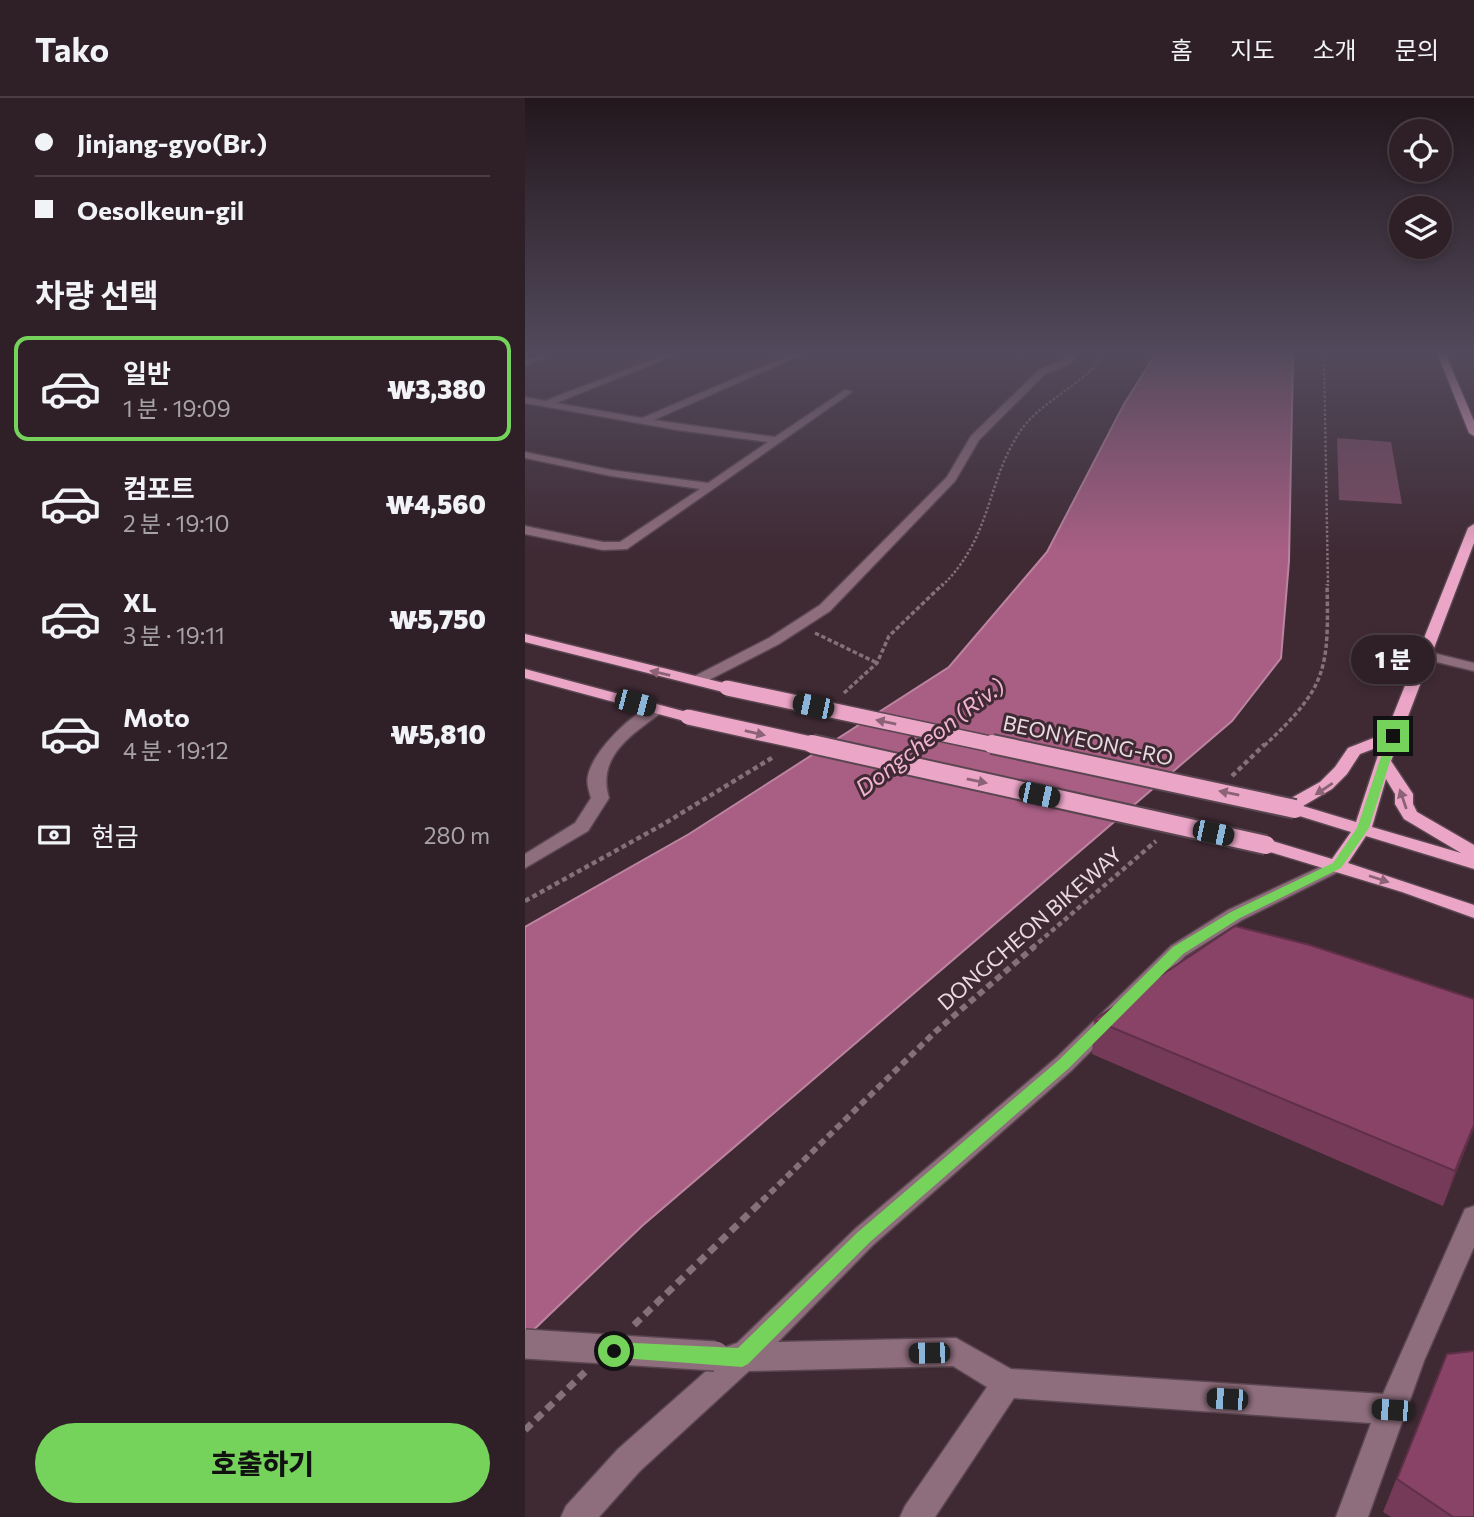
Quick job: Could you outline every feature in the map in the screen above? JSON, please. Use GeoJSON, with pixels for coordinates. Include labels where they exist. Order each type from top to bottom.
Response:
{"type":"FeatureCollection","features":[{"type":"Feature","properties":{"kind":"main road"},"geometry":{"type":"LineString","coordinates":[[1337,865],[1363,828],[1383,761],[1473,538]]}},
{"type":"Feature","properties":{"kind":"main road","name":"BEONYEONG-RO"},"geometry":{"type":"LineString","coordinates":[[525,638],[727,688],[1290,808],[1474,863]]}},
{"type":"Feature","properties":{"kind":"main road"},"geometry":{"type":"LineString","coordinates":[[525,673],[688,717],[1266,845],[1337,865],[1474,912]]}},
{"type":"Feature","properties":{"kind":"main road"},"geometry":{"type":"LineString","coordinates":[[1290,808],[1333,783],[1354,751],[1393,736]]}},
{"type":"Feature","properties":{"kind":"main road"},"geometry":{"type":"LineString","coordinates":[[1383,761],[1404,794],[1404,804],[1411,815],[1474,853]]}},
{"type":"Feature","properties":{"kind":"street"},"geometry":{"type":"LineString","coordinates":[[644,421],[779,441]]}},
{"type":"Feature","properties":{"kind":"street"},"geometry":{"type":"LineString","coordinates":[[525,530],[603,547],[623,546],[806,421]]}},
{"type":"Feature","properties":{"kind":"street"},"geometry":{"type":"LineString","coordinates":[[696,681],[774,641],[825,608],[951,479],[975,438],[992,421]]}},
{"type":"Feature","properties":{"kind":"street"},"geometry":{"type":"LineString","coordinates":[[525,455],[611,473],[712,487]]}},
{"type":"Feature","properties":{"kind":"street"},"geometry":{"type":"LineString","coordinates":[[1425,655],[1474,667]]}},
{"type":"Feature","properties":{"kind":"street"},"geometry":{"type":"LineString","coordinates":[[525,862],[582,827],[600,798],[595,778],[610,750],[633,726],[657,709]]}},
{"type":"Feature","properties":{"kind":"street"},"geometry":{"type":"LineString","coordinates":[[577,1517],[728,1357],[1064,1064],[1178,951],[1235,915],[1337,865]]}},
{"type":"Feature","properties":{"kind":"street"},"geometry":{"type":"LineString","coordinates":[[1352,1517],[1410,1360],[1474,1217]]}},
{"type":"Feature","properties":{"kind":"street"},"geometry":{"type":"LineString","coordinates":[[525,1344],[728,1357],[956,1352],[1007,1383],[1392,1410]]}},
{"type":"Feature","properties":{"kind":"street"},"geometry":{"type":"LineString","coordinates":[[916,1517],[1007,1383]]}},
{"type":"Feature","properties":{"kind":"path"},"geometry":{"type":"LineString","coordinates":[[835,702],[877,663],[889,636],[939,591],[967,557],[983,524],[1011,448],[1029,421]]}},
{"type":"Feature","properties":{"kind":"path"},"geometry":{"type":"LineString","coordinates":[[1228,780],[1301,711],[1315,690],[1324,667],[1328,644],[1325,421]]}},
{"type":"Feature","properties":{"kind":"path"},"geometry":{"type":"LineString","coordinates":[[807,629],[877,663]]}},
{"type":"Feature","properties":{"kind":"path"},"geometry":{"type":"LineString","coordinates":[[525,901],[662,825],[784,748]]}},
{"type":"Feature","properties":{"kind":"path","name":"DONGCHEON BIKEWAY"},"geometry":{"type":"LineString","coordinates":[[632,1327],[935,1032],[1166,833]]}},
{"type":"Feature","properties":{"kind":"path"},"geometry":{"type":"LineString","coordinates":[[525,1430],[593,1365]]}},
{"type":"Feature","properties":{"kind":"shaded area"},"geometry":{"type":"Polygon","coordinates":[[[1337,438],[1391,442],[1402,504],[1339,500],[1337,438]]]}},
{"type":"Feature","properties":{"kind":"water","name":"Dongcheon (Riv.)"},"geometry":{"type":"Polygon","coordinates":[[[1115,421],[1292,421],[1289,561],[1281,658],[1232,721],[642,1226],[525,1338],[525,927],[689,834],[949,667],[1047,552],[1115,421]]]}},
{"type":"Feature","properties":{"kind":"building"},"geometry":{"type":"Polygon","coordinates":[[[1235,926],[1310,945],[1474,999],[1474,1125],[1455,1171],[1094,1020],[1235,926]]]}},
{"type":"Feature","properties":{"kind":"building"},"geometry":{"type":"Polygon","coordinates":[[[1474,1351],[1474,1517],[1453,1517],[1397,1479],[1447,1354],[1474,1351]]]}},
{"type":"Feature","properties":{"kind":"route"},"geometry":{"type":"LineString","coordinates":[[614,1351],[742,1358],[864,1237],[1064,1064],[1178,951],[1235,915],[1337,865],[1363,828],[1381,766],[1393,736]]}}]}
